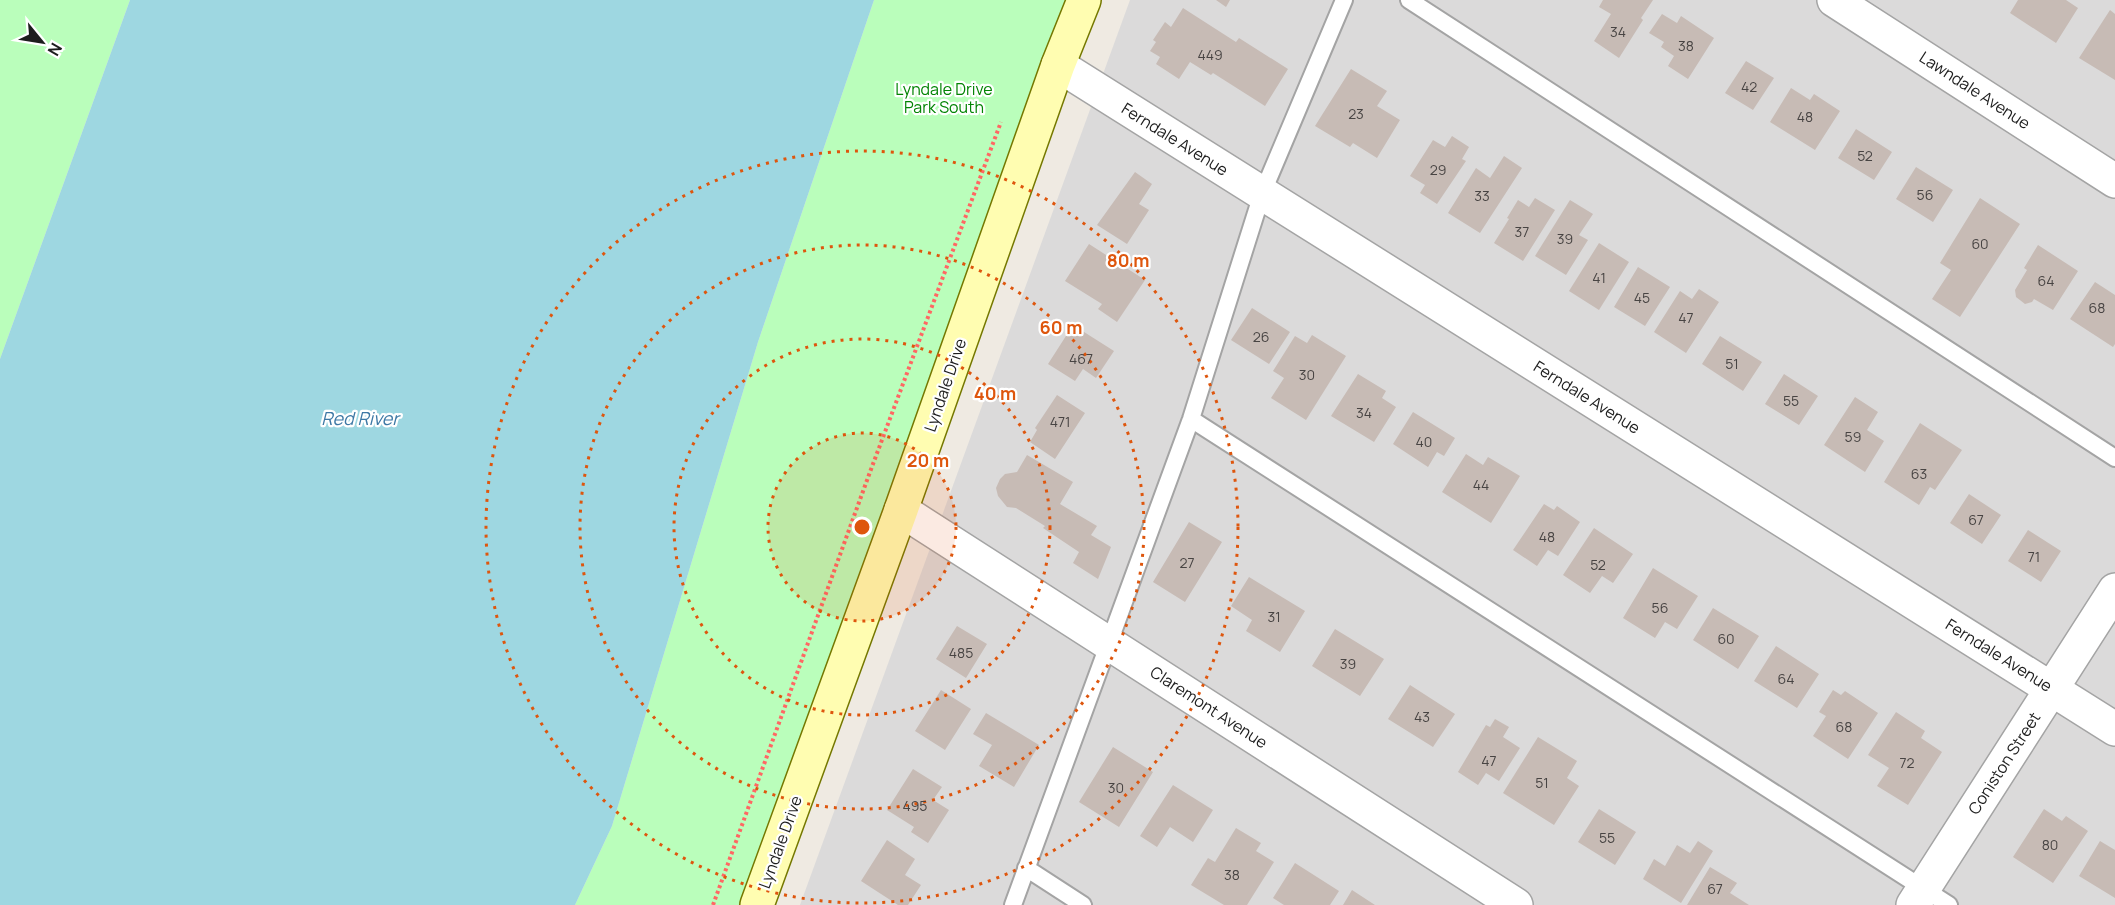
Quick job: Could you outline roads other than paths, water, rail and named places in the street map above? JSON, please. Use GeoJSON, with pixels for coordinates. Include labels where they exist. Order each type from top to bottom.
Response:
{"type":"FeatureCollection","features":[{"type":"Feature","properties":{"kind":"street","name":"Lyndale Drive"},"geometry":{"type":"LineString","coordinates":[[757,905],[1084,0]]}},
{"type":"Feature","properties":{"kind":"street","name":"Lawndale Avenue"},"geometry":{"type":"LineString","coordinates":[[1834,0],[2115,181]]}},
{"type":"Feature","properties":{"kind":"street","name":"Ferndale Avenue"},"geometry":{"type":"LineString","coordinates":[[1059,65],[2115,729]]}},
{"type":"Feature","properties":{"kind":"street","name":"Claremont Avenue"},"geometry":{"type":"LineString","coordinates":[[901,510],[1516,905]]}},
{"type":"Feature","properties":{"kind":"street","name":"Coniston Street"},"geometry":{"type":"LineString","coordinates":[[1928,900],[2052,688],[2115,590]]}},
{"type":"Feature","properties":{"kind":"lane"},"geometry":{"type":"LineString","coordinates":[[1013,905],[1191,419],[1262,194],[1344,0]]}},
{"type":"Feature","properties":{"kind":"lane"},"geometry":{"type":"LineString","coordinates":[[1409,0],[2115,458]]}},
{"type":"Feature","properties":{"kind":"lane"},"geometry":{"type":"LineString","coordinates":[[1191,419],[1928,900]]}},
{"type":"Feature","properties":{"kind":"lane"},"geometry":{"type":"LineString","coordinates":[[1026,868],[1083,905]]}},
{"type":"Feature","properties":{"kind":"water","name":"Red River"},"geometry":{"type":"Polygon","coordinates":[[[130,0],[874,0],[758,342],[612,826],[575,905],[0,905],[0,359],[130,0]]]}},
{"type":"Feature","properties":{"kind":"park label","name":"Lyndale Drive Park South"},"geometry":{"type":"Point","coordinates":[944,98]}}]}
